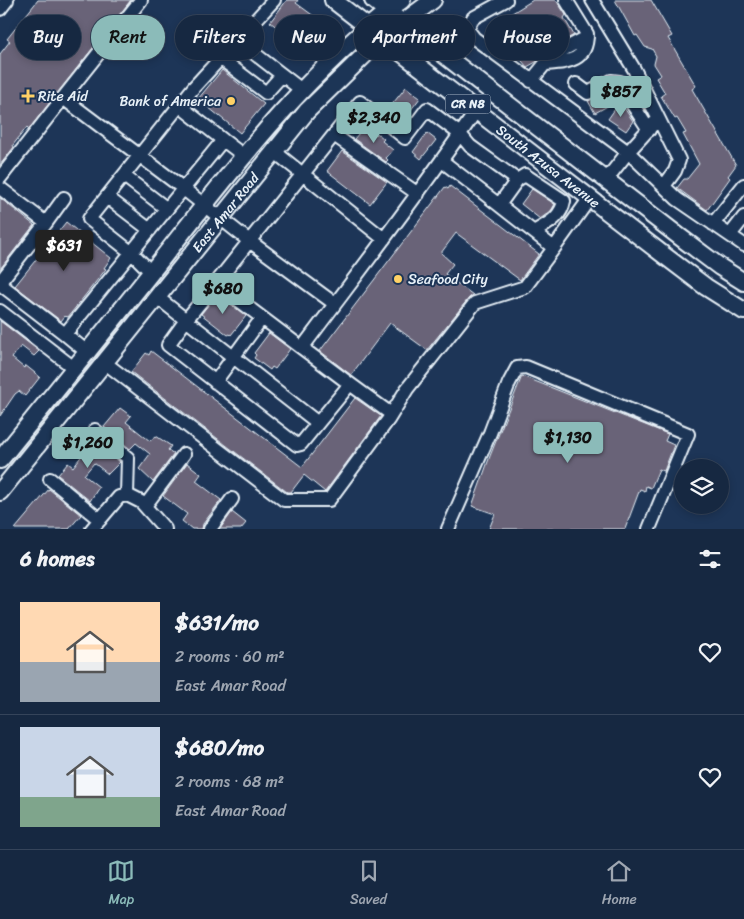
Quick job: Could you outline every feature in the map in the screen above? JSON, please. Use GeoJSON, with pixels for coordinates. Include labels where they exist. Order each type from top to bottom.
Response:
{"type":"FeatureCollection","features":[{"type":"Feature","properties":{"kind":"main road","name":"South Azusa Avenue"},"geometry":{"type":"LineString","coordinates":[[333,0],[354,16]]}},
{"type":"Feature","properties":{"kind":"main road","name":"South Azusa Avenue"},"geometry":{"type":"LineString","coordinates":[[373,0],[393,15]]}},
{"type":"Feature","properties":{"kind":"main road","name":"East Amar Road"},"geometry":{"type":"LineString","coordinates":[[386,15],[402,0]]}},
{"type":"Feature","properties":{"kind":"main road","name":"East Amar Road"},"geometry":{"type":"LineString","coordinates":[[413,15],[433,0]]}},
{"type":"Feature","properties":{"kind":"main road","name":"East Amar Road"},"geometry":{"type":"LineString","coordinates":[[0,460],[244,156],[303,91],[354,50]]}},
{"type":"Feature","properties":{"kind":"main road","name":"East Amar Road"},"geometry":{"type":"LineString","coordinates":[[0,492],[307,111],[354,57]]}},
{"type":"Feature","properties":{"kind":"main road","name":"South Azusa Avenue"},"geometry":{"type":"LineString","coordinates":[[410,60],[706,287],[744,311]]}},
{"type":"Feature","properties":{"kind":"main road","name":"South Azusa Avenue"},"geometry":{"type":"LineString","coordinates":[[451,60],[606,180],[744,282]]}},
{"type":"Feature","properties":{"kind":"main road"},"geometry":{"type":"LineString","coordinates":[[590,198],[606,180]]}},
{"type":"Feature","properties":{"kind":"street"},"geometry":{"type":"LineString","coordinates":[[0,9],[7,0]]}},
{"type":"Feature","properties":{"kind":"street"},"geometry":{"type":"LineString","coordinates":[[0,178],[141,0]]}},
{"type":"Feature","properties":{"kind":"street"},"geometry":{"type":"LineString","coordinates":[[506,0],[473,18],[467,29],[474,38],[628,152],[677,199],[744,245]]}},
{"type":"Feature","properties":{"kind":"street"},"geometry":{"type":"LineString","coordinates":[[531,81],[545,64],[565,63],[576,58],[585,49],[587,34],[566,0]]}},
{"type":"Feature","properties":{"kind":"street"},"geometry":{"type":"LineString","coordinates":[[592,0],[634,69],[679,160],[675,171],[664,186]]}},
{"type":"Feature","properties":{"kind":"street"},"geometry":{"type":"LineString","coordinates":[[257,15],[268,2]]}},
{"type":"Feature","properties":{"kind":"street"},"geometry":{"type":"LineString","coordinates":[[151,272],[132,253],[89,219],[194,87],[218,60]]}},
{"type":"Feature","properties":{"kind":"street"},"geometry":{"type":"LineString","coordinates":[[223,60],[266,93],[282,75]]}},
{"type":"Feature","properties":{"kind":"street"},"geometry":{"type":"LineString","coordinates":[[263,60],[303,91]]}},
{"type":"Feature","properties":{"kind":"street"},"geometry":{"type":"LineString","coordinates":[[576,84],[588,93],[611,81],[620,82],[628,99],[649,130]]}},
{"type":"Feature","properties":{"kind":"street"},"geometry":{"type":"LineString","coordinates":[[64,98],[182,187],[244,237],[335,304]]}},
{"type":"Feature","properties":{"kind":"street"},"geometry":{"type":"LineString","coordinates":[[350,384],[301,444],[297,445],[169,347],[168,343],[216,283],[244,237],[302,174],[360,102],[405,138],[427,109],[460,134],[470,146],[517,180]]}},
{"type":"Feature","properties":{"kind":"street"},"geometry":{"type":"LineString","coordinates":[[180,106],[244,156]]}},
{"type":"Feature","properties":{"kind":"street"},"geometry":{"type":"LineString","coordinates":[[302,348],[418,194],[476,111]]}},
{"type":"Feature","properties":{"kind":"street"},"geometry":{"type":"LineString","coordinates":[[606,180],[658,119]]}},
{"type":"Feature","properties":{"kind":"street"},"geometry":{"type":"LineString","coordinates":[[334,135],[418,194]]}},
{"type":"Feature","properties":{"kind":"street"},"geometry":{"type":"LineString","coordinates":[[65,334],[132,253],[182,187],[223,140]]}},
{"type":"Feature","properties":{"kind":"street"},"geometry":{"type":"LineString","coordinates":[[274,152],[384,239]]}},
{"type":"Feature","properties":{"kind":"street"},"geometry":{"type":"LineString","coordinates":[[442,161],[554,248]]}},
{"type":"Feature","properties":{"kind":"street"},"geometry":{"type":"LineString","coordinates":[[499,205],[517,180],[525,175],[564,201],[561,212],[534,232]]}},
{"type":"Feature","properties":{"kind":"street"},"geometry":{"type":"LineString","coordinates":[[124,176],[167,209]]}},
{"type":"Feature","properties":{"kind":"street"},"geometry":{"type":"LineString","coordinates":[[713,224],[744,185]]}},
{"type":"Feature","properties":{"kind":"street"},"geometry":{"type":"LineString","coordinates":[[0,188],[46,222]]}},
{"type":"Feature","properties":{"kind":"street"},"geometry":{"type":"LineString","coordinates":[[107,196],[150,230]]}},
{"type":"Feature","properties":{"kind":"street"},"geometry":{"type":"LineString","coordinates":[[64,198],[0,283],[87,352]]}},
{"type":"Feature","properties":{"kind":"street"},"geometry":{"type":"LineString","coordinates":[[104,362],[284,500],[329,500],[390,417],[407,388],[475,303],[526,287],[590,198]]}},
{"type":"Feature","properties":{"kind":"street"},"geometry":{"type":"LineString","coordinates":[[730,235],[744,217]]}},
{"type":"Feature","properties":{"kind":"street"},"geometry":{"type":"LineString","coordinates":[[216,283],[350,384],[390,417]]}},
{"type":"Feature","properties":{"kind":"street"},"geometry":{"type":"LineString","coordinates":[[157,297],[318,423]]}},
{"type":"Feature","properties":{"kind":"street"},"geometry":{"type":"LineString","coordinates":[[0,311],[74,368]]}},
{"type":"Feature","properties":{"kind":"street"},"geometry":{"type":"LineString","coordinates":[[215,382],[262,318]]}},
{"type":"Feature","properties":{"kind":"street"},"geometry":{"type":"LineString","coordinates":[[448,529],[516,368],[526,367],[688,434],[649,529]]}},
{"type":"Feature","properties":{"kind":"street"},"geometry":{"type":"LineString","coordinates":[[95,430],[128,458],[127,495]]}},
{"type":"Feature","properties":{"kind":"street"},"geometry":{"type":"LineString","coordinates":[[145,506],[184,454]]}},
{"type":"Feature","properties":{"kind":"street"},"geometry":{"type":"LineString","coordinates":[[50,480],[96,524],[119,497],[127,495],[135,497],[165,529]]}},
{"type":"Feature","properties":{"kind":"street"},"geometry":{"type":"LineString","coordinates":[[210,529],[232,499]]}},
{"type":"Feature","properties":{"kind":"building"},"geometry":{"type":"Polygon","coordinates":[[[38,0],[131,0],[119,15],[91,15],[91,51],[29,129],[27,127],[0,165],[0,54],[10,41],[7,39],[15,29],[15,60],[81,60],[81,15],[26,15],[38,0]]]}},
{"type":"Feature","properties":{"kind":"building"},"geometry":{"type":"Polygon","coordinates":[[[287,0],[298,0],[296,3],[312,15],[275,15],[287,0]]]}},
{"type":"Feature","properties":{"kind":"building"},"geometry":{"type":"Polygon","coordinates":[[[533,0],[556,0],[566,15],[509,15],[533,0]]]}},
{"type":"Feature","properties":{"kind":"building"},"geometry":{"type":"Polygon","coordinates":[[[615,0],[651,0],[672,36],[668,38],[696,86],[692,89],[736,165],[728,176],[730,178],[707,210],[677,188],[699,164],[683,134],[686,133],[661,96],[665,93],[656,78],[661,75],[654,64],[656,56],[652,49],[645,47],[637,35],[635,36],[615,0]]]}},
{"type":"Feature","properties":{"kind":"building"},"geometry":{"type":"Polygon","coordinates":[[[274,17],[274,25],[270,22],[274,17]]]}},
{"type":"Feature","properties":{"kind":"building"},"geometry":{"type":"Polygon","coordinates":[[[569,26],[574,35],[569,38],[569,26]]]}},
{"type":"Feature","properties":{"kind":"building"},"geometry":{"type":"Polygon","coordinates":[[[521,60],[538,60],[536,62],[527,67],[521,60]]]}},
{"type":"Feature","properties":{"kind":"building","name":"Bank of America"},"geometry":{"type":"Polygon","coordinates":[[[222,70],[264,104],[240,133],[198,99],[222,70]]]}},
{"type":"Feature","properties":{"kind":"building"},"geometry":{"type":"Polygon","coordinates":[[[406,87],[420,98],[400,124],[386,112],[406,87]]]}},
{"type":"Feature","properties":{"kind":"building"},"geometry":{"type":"Polygon","coordinates":[[[613,89],[620,99],[595,113],[588,101],[613,89]]]}},
{"type":"Feature","properties":{"kind":"building"},"geometry":{"type":"Polygon","coordinates":[[[620,102],[633,121],[626,131],[608,119],[620,102]]]}},
{"type":"Feature","properties":{"kind":"building"},"geometry":{"type":"Polygon","coordinates":[[[364,127],[375,135],[377,133],[384,139],[382,141],[393,150],[386,158],[388,160],[386,162],[354,139],[364,127]]]}},
{"type":"Feature","properties":{"kind":"building"},"geometry":{"type":"Polygon","coordinates":[[[427,133],[436,140],[421,159],[413,152],[427,133]]]}},
{"type":"Feature","properties":{"kind":"building"},"geometry":{"type":"Polygon","coordinates":[[[342,151],[387,182],[370,204],[327,171],[342,151]]]}},
{"type":"Feature","properties":{"kind":"building"},"geometry":{"type":"Polygon","coordinates":[[[450,186],[539,254],[520,280],[456,233],[441,253],[453,264],[445,274],[473,295],[427,350],[390,323],[351,375],[320,351],[445,187],[448,189],[450,186]]]}},
{"type":"Feature","properties":{"kind":"building"},"geometry":{"type":"Polygon","coordinates":[[[532,189],[555,204],[551,211],[540,219],[521,204],[532,189]]]}},
{"type":"Feature","properties":{"kind":"building"},"geometry":{"type":"Polygon","coordinates":[[[0,198],[34,225],[0,269],[0,198]]]}},
{"type":"Feature","properties":{"kind":"building"},"geometry":{"type":"Polygon","coordinates":[[[66,222],[111,258],[104,268],[106,269],[68,317],[65,316],[61,321],[15,286],[66,222]]]}},
{"type":"Feature","properties":{"kind":"building"},"geometry":{"type":"Polygon","coordinates":[[[217,294],[246,316],[231,335],[228,335],[201,314],[217,294]]]}},
{"type":"Feature","properties":{"kind":"building"},"geometry":{"type":"Polygon","coordinates":[[[0,321],[39,351],[34,356],[21,346],[12,358],[24,368],[25,365],[40,377],[25,396],[19,391],[15,394],[0,416],[0,321]]]}},
{"type":"Feature","properties":{"kind":"building"},"geometry":{"type":"Polygon","coordinates":[[[269,333],[290,349],[275,369],[272,367],[270,370],[254,358],[256,355],[254,353],[269,333]]]}},
{"type":"Feature","properties":{"kind":"building"},"geometry":{"type":"Polygon","coordinates":[[[151,351],[302,467],[355,398],[381,416],[325,492],[304,475],[291,492],[287,492],[131,372],[146,353],[149,355],[151,351]]]}},
{"type":"Feature","properties":{"kind":"building"},"geometry":{"type":"Polygon","coordinates":[[[522,376],[668,434],[665,441],[674,445],[664,471],[659,469],[651,488],[646,486],[645,491],[640,489],[625,529],[489,529],[495,514],[472,506],[522,376]]]}},
{"type":"Feature","properties":{"kind":"building"},"geometry":{"type":"Polygon","coordinates":[[[120,408],[131,416],[126,422],[150,441],[156,436],[171,446],[168,450],[174,454],[153,482],[139,469],[150,454],[136,443],[130,449],[104,427],[120,408]]]}},
{"type":"Feature","properties":{"kind":"building"},"geometry":{"type":"Polygon","coordinates":[[[94,440],[120,462],[108,474],[94,463],[84,475],[99,487],[90,501],[58,475],[68,463],[73,467],[94,440]]]}},
{"type":"Feature","properties":{"kind":"building"},"geometry":{"type":"Polygon","coordinates":[[[187,463],[201,474],[196,481],[221,500],[203,524],[202,529],[192,529],[182,521],[187,514],[163,496],[187,463]]]}},
{"type":"Feature","properties":{"kind":"building"},"geometry":{"type":"Polygon","coordinates":[[[49,489],[81,515],[69,529],[15,529],[49,489]]]}},
{"type":"Feature","properties":{"kind":"building"},"geometry":{"type":"Polygon","coordinates":[[[232,512],[246,523],[241,529],[220,529],[232,512]]]}},
{"type":"Feature","properties":{"kind":"place","name":"Rite Aid"},"geometry":{"type":"Point","coordinates":[28,96]}},
{"type":"Feature","properties":{"kind":"place","name":"Bank of America"},"geometry":{"type":"Point","coordinates":[231,101]}},
{"type":"Feature","properties":{"kind":"place","name":"Seafood City"},"geometry":{"type":"Point","coordinates":[398,279]}}]}
